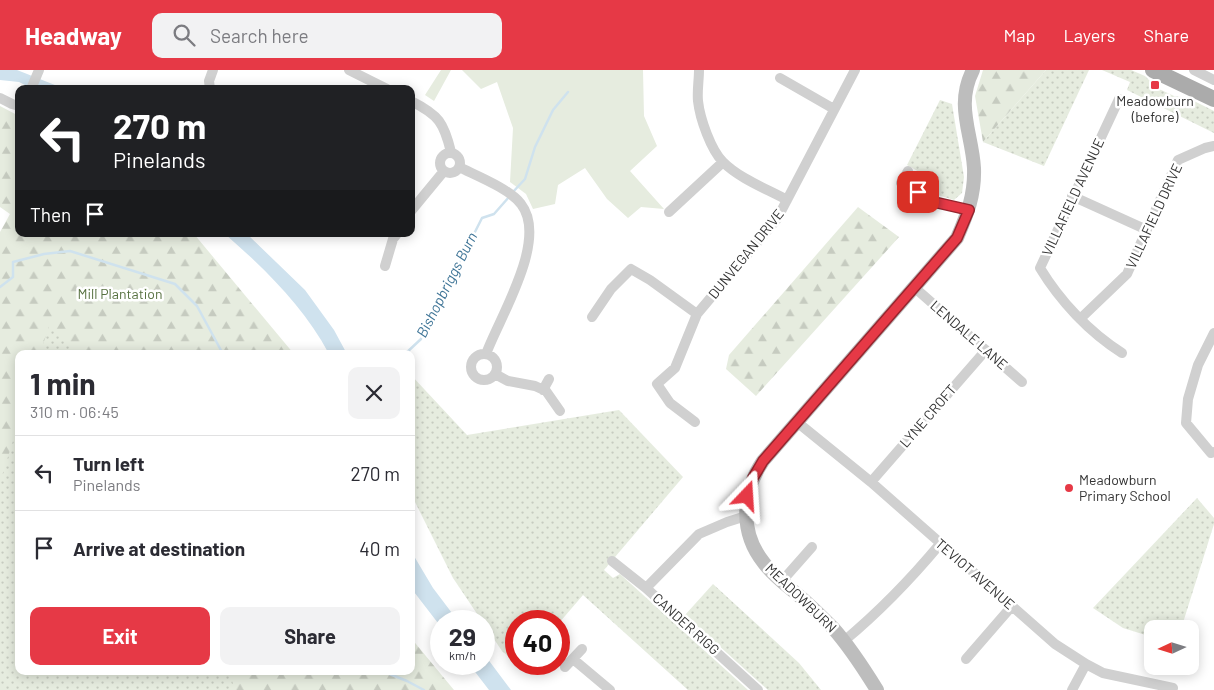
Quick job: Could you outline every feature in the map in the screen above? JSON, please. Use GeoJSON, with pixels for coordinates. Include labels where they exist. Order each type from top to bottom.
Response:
{"type":"FeatureCollection","features":[{"type":"Feature","properties":{"kind":"main road"},"geometry":{"type":"LineString","coordinates":[[1153,70],[1214,99]]}},
{"type":"Feature","properties":{"kind":"street"},"geometry":{"type":"LineString","coordinates":[[210,85],[209,80],[213,70]]}},
{"type":"Feature","properties":{"kind":"street"},"geometry":{"type":"LineString","coordinates":[[349,70],[378,85]]}},
{"type":"Feature","properties":{"kind":"street"},"geometry":{"type":"LineString","coordinates":[[699,70],[698,102],[702,118],[711,144],[723,162],[743,176],[787,200]]}},
{"type":"Feature","properties":{"kind":"street","name":"DUNVEGAN DRIVE"},"geometry":{"type":"LineString","coordinates":[[695,422],[670,403],[656,384],[675,368],[697,314],[777,219],[855,70]]}},
{"type":"Feature","properties":{"kind":"street","name":"MEADOWBURN"},"geometry":{"type":"LineString","coordinates":[[877,690],[844,641],[808,604],[770,570],[757,554],[749,536],[746,516],[747,496],[758,469],[957,238],[969,210],[974,187],[974,167],[964,108],[969,79],[973,70]]}},
{"type":"Feature","properties":{"kind":"street"},"geometry":{"type":"LineString","coordinates":[[1194,70],[1214,80]]}},
{"type":"Feature","properties":{"kind":"street"},"geometry":{"type":"LineString","coordinates":[[33,85],[38,71]]}},
{"type":"Feature","properties":{"kind":"street"},"geometry":{"type":"LineString","coordinates":[[780,78],[834,109]]}},
{"type":"Feature","properties":{"kind":"street"},"geometry":{"type":"LineString","coordinates":[[0,98],[15,105]]}},
{"type":"Feature","properties":{"kind":"street","name":"VILLAFIELD AVENUE"},"geometry":{"type":"LineString","coordinates":[[1119,99],[1072,196],[1040,268],[1052,289],[1080,319],[1107,344],[1122,353]]}},
{"type":"Feature","properties":{"kind":"street"},"geometry":{"type":"LineString","coordinates":[[415,104],[435,116],[445,130],[451,152],[459,158],[459,167]]}},
{"type":"Feature","properties":{"kind":"street","name":"VILLAFIELD DRIVE"},"geometry":{"type":"LineString","coordinates":[[1080,319],[1127,274],[1178,160],[1214,146]]}},
{"type":"Feature","properties":{"kind":"street"},"geometry":{"type":"LineString","coordinates":[[451,152],[445,154],[441,159],[440,166],[444,171],[453,172],[459,167]]}},
{"type":"Feature","properties":{"kind":"street"},"geometry":{"type":"LineString","coordinates":[[670,212],[723,162]]}},
{"type":"Feature","properties":{"kind":"street"},"geometry":{"type":"LineString","coordinates":[[459,167],[502,188],[521,204],[530,224],[527,252],[517,284],[486,354]]}},
{"type":"Feature","properties":{"kind":"street"},"geometry":{"type":"LineString","coordinates":[[415,204],[444,171]]}},
{"type":"Feature","properties":{"kind":"street"},"geometry":{"type":"LineString","coordinates":[[908,171],[901,183],[934,202],[969,210]]}},
{"type":"Feature","properties":{"kind":"street"},"geometry":{"type":"LineString","coordinates":[[1072,196],[1147,230]]}},
{"type":"Feature","properties":{"kind":"street"},"geometry":{"type":"LineString","coordinates":[[385,266],[394,237]]}},
{"type":"Feature","properties":{"kind":"street"},"geometry":{"type":"LineString","coordinates":[[592,317],[611,289],[631,269],[650,280],[697,314]]}},
{"type":"Feature","properties":{"kind":"street","name":"LENDALE LANE"},"geometry":{"type":"LineString","coordinates":[[915,288],[1022,382]]}},
{"type":"Feature","properties":{"kind":"street"},"geometry":{"type":"LineString","coordinates":[[1214,333],[1198,365],[1188,399],[1186,423],[1211,453],[1214,452]]}},
{"type":"Feature","properties":{"kind":"street","name":"LYNE CROFT"},"geometry":{"type":"LineString","coordinates":[[871,482],[986,350]]}},
{"type":"Feature","properties":{"kind":"street"},"geometry":{"type":"LineString","coordinates":[[486,354],[492,357],[497,363],[495,374],[484,380],[476,376],[472,368],[474,359],[477,356],[486,354]]}},
{"type":"Feature","properties":{"kind":"street"},"geometry":{"type":"LineString","coordinates":[[495,374],[508,381],[535,386],[546,391],[560,411]]}},
{"type":"Feature","properties":{"kind":"street"},"geometry":{"type":"LineString","coordinates":[[543,390],[550,379]]}},
{"type":"Feature","properties":{"kind":"street","name":"TEVIOT AVENUE"},"geometry":{"type":"LineString","coordinates":[[797,422],[871,482],[1055,644],[1103,673],[1168,688]]}},
{"type":"Feature","properties":{"kind":"street"},"geometry":{"type":"LineString","coordinates":[[646,588],[699,534],[746,516]]}},
{"type":"Feature","properties":{"kind":"street"},"geometry":{"type":"LineString","coordinates":[[844,641],[874,617],[909,582],[940,544]]}},
{"type":"Feature","properties":{"kind":"street"},"geometry":{"type":"LineString","coordinates":[[782,581],[812,547]]}},
{"type":"Feature","properties":{"kind":"street","name":"CANDER RIGG"},"geometry":{"type":"LineString","coordinates":[[612,561],[646,588],[758,690]]}},
{"type":"Feature","properties":{"kind":"street"},"geometry":{"type":"LineString","coordinates":[[966,659],[1012,606]]}},
{"type":"Feature","properties":{"kind":"street"},"geometry":{"type":"LineString","coordinates":[[570,661],[582,649]]}},
{"type":"Feature","properties":{"kind":"street"},"geometry":{"type":"LineString","coordinates":[[572,659],[610,690]]}},
{"type":"Feature","properties":{"kind":"street"},"geometry":{"type":"LineString","coordinates":[[1072,690],[1086,664]]}},
{"type":"Feature","properties":{"kind":"green space"},"geometry":{"type":"Polygon","coordinates":[[[441,70],[451,70],[434,101],[425,95],[441,70]]]}},
{"type":"Feature","properties":{"kind":"green space"},"geometry":{"type":"Polygon","coordinates":[[[462,70],[643,70],[644,116],[657,146],[630,171],[664,209],[641,207],[628,218],[607,199],[585,168],[558,185],[555,204],[533,209],[526,194],[510,182],[513,128],[497,82],[481,89],[462,70]]]}},
{"type":"Feature","properties":{"kind":"green space"},"geometry":{"type":"Polygon","coordinates":[[[983,70],[1046,70],[983,142],[975,96],[983,70]]]}},
{"type":"Feature","properties":{"kind":"green space"},"geometry":{"type":"Polygon","coordinates":[[[1046,70],[1089,70],[1044,166],[983,142],[1046,70]]]}},
{"type":"Feature","properties":{"kind":"green space"},"geometry":{"type":"Polygon","coordinates":[[[1102,70],[1131,70],[1145,76],[1157,88],[1174,96],[1188,98],[1214,111],[1214,133],[1127,90],[1130,82],[1102,70]]]}},
{"type":"Feature","properties":{"kind":"green space"},"geometry":{"type":"Polygon","coordinates":[[[940,100],[952,104],[964,177],[962,193],[954,200],[931,193],[916,183],[921,173],[907,165],[940,100]]]}},
{"type":"Feature","properties":{"kind":"green space","name":"Mill Plantation"},"geometry":{"type":"Polygon","coordinates":[[[0,106],[15,114],[15,237],[196,237],[291,350],[73,350],[49,326],[41,350],[15,350],[15,435],[0,482],[0,232],[10,214],[0,207],[0,106]]]}},
{"type":"Feature","properties":{"kind":"green space"},"geometry":{"type":"Polygon","coordinates":[[[858,207],[899,237],[756,396],[726,369],[729,355],[858,207]]]}},
{"type":"Feature","properties":{"kind":"green space"},"geometry":{"type":"Polygon","coordinates":[[[50,324],[80,350],[15,350],[15,675],[261,675],[267,690],[0,690],[0,354],[50,324]]]}},
{"type":"Feature","properties":{"kind":"green space"},"geometry":{"type":"Polygon","coordinates":[[[415,379],[467,435],[619,410],[683,477],[604,570],[613,578],[620,574],[748,690],[688,690],[583,595],[570,610],[505,610],[505,654],[495,641],[495,610],[474,610],[453,578],[415,502],[415,379]]]}},
{"type":"Feature","properties":{"kind":"green space"},"geometry":{"type":"Polygon","coordinates":[[[1197,498],[1214,518],[1214,524],[1184,620],[1144,620],[1144,635],[1123,628],[1093,608],[1197,498]]]}},
{"type":"Feature","properties":{"kind":"green space"},"geometry":{"type":"Polygon","coordinates":[[[713,584],[799,663],[821,690],[768,690],[685,615],[713,584]]]}},
{"type":"Feature","properties":{"kind":"green space"},"geometry":{"type":"Polygon","coordinates":[[[415,643],[430,661],[430,675],[442,675],[454,690],[235,690],[230,675],[415,675],[415,643]]]}},
{"type":"Feature","properties":{"kind":"water"},"geometry":{"type":"Polygon","coordinates":[[[0,70],[17,70],[55,85],[25,85],[19,82],[0,80],[0,70]]]}},
{"type":"Feature","properties":{"kind":"water"},"geometry":{"type":"Polygon","coordinates":[[[228,237],[250,237],[305,290],[334,330],[345,350],[327,350],[296,305],[255,261],[228,237]]]}},
{"type":"Feature","properties":{"kind":"water"},"geometry":{"type":"Polygon","coordinates":[[[415,558],[433,588],[450,610],[430,610],[430,613],[415,593],[415,558]]]}},
{"type":"Feature","properties":{"kind":"water"},"geometry":{"type":"Polygon","coordinates":[[[495,669],[511,690],[489,690],[477,675],[495,675],[495,669]]]}},
{"type":"Feature","properties":{"kind":"waterway","name":"Bishopbriggs Burn"},"geometry":{"type":"LineString","coordinates":[[512,193],[525,179],[535,147],[553,110],[568,92]]}},
{"type":"Feature","properties":{"kind":"waterway","name":"Bishopbriggs Burn"},"geometry":{"type":"LineString","coordinates":[[409,350],[421,339],[482,218],[494,214],[509,197]]}},
{"type":"Feature","properties":{"kind":"waterway","name":"Bishopbriggs Burn"},"geometry":{"type":"LineString","coordinates":[[0,287],[13,277],[13,262],[44,254],[70,251],[175,284],[197,306],[221,350]]}},
{"type":"Feature","properties":{"kind":"waterway"},"geometry":{"type":"LineString","coordinates":[[392,675],[424,690]]}},
{"type":"Feature","properties":{"kind":"place","name":"Meadowburn (before)"},"geometry":{"type":"Point","coordinates":[1155,85]}},
{"type":"Feature","properties":{"kind":"place","name":"Meadowburn Primary School"},"geometry":{"type":"Point","coordinates":[1069,488]}},
{"type":"Feature","properties":{"kind":"route"},"geometry":{"type":"LineString","coordinates":[[747,496],[753,478],[763,461],[957,238],[969,210],[934,202],[918,192]]}}]}
